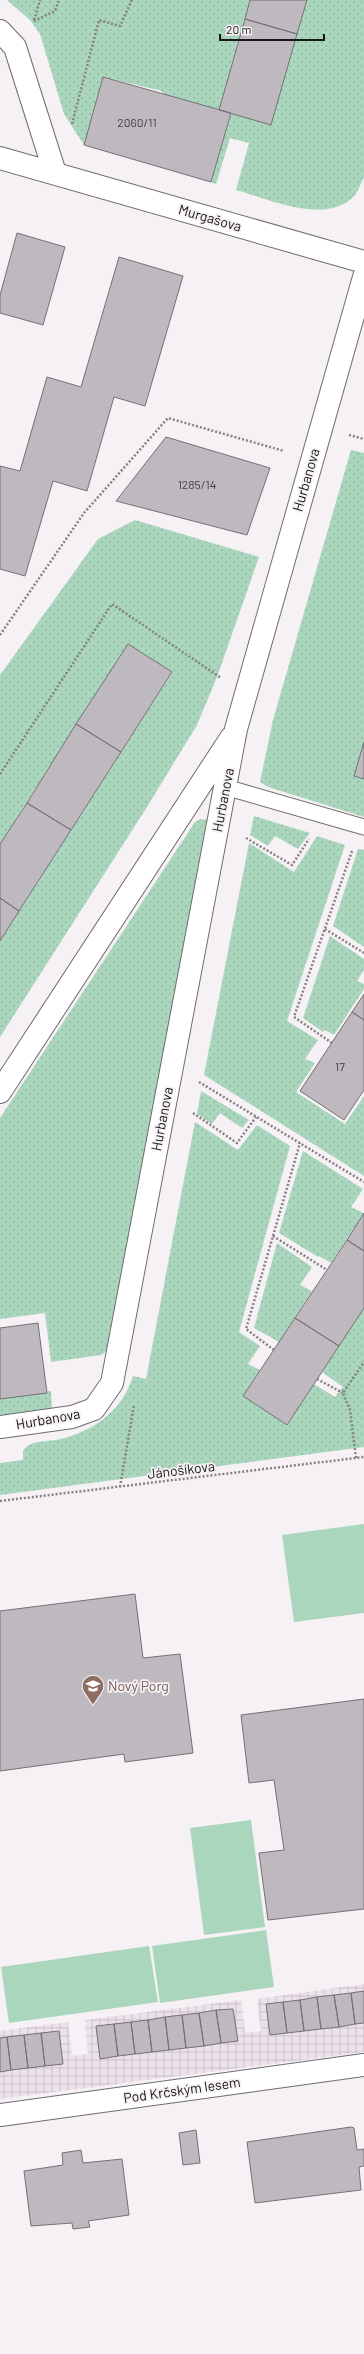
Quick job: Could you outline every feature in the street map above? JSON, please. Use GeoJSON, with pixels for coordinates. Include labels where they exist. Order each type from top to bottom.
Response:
{"type":"FeatureCollection","features":[{"type":"Feature","properties":{"kind":"street"},"geometry":{"type":"LineString","coordinates":[[0,31],[15,47],[55,173]]}},
{"type":"Feature","properties":{"kind":"street","name":"Murgašova"},"geometry":{"type":"LineString","coordinates":[[0,158],[364,262]]}},
{"type":"Feature","properties":{"kind":"street","name":"Hurbanova"},"geometry":{"type":"LineString","coordinates":[[0,1427],[72,1417],[94,1409],[112,1383],[236,728],[364,277]]}},
{"type":"Feature","properties":{"kind":"street","name":"Hurbanova"},"geometry":{"type":"LineString","coordinates":[[0,1092],[236,728]]}},
{"type":"Feature","properties":{"kind":"street","name":"Pod Krčským lesem"},"geometry":{"type":"LineString","coordinates":[[0,2115],[364,2065]]}},
{"type":"Feature","properties":{"kind":"lane"},"geometry":{"type":"LineString","coordinates":[[225,787],[362,827]]}},
{"type":"Feature","properties":{"kind":"path"},"geometry":{"type":"LineString","coordinates":[[40,0],[34,21],[55,11],[59,0]]}},
{"type":"Feature","properties":{"kind":"path"},"geometry":{"type":"LineString","coordinates":[[72,124],[99,20],[120,26],[132,0]]}},
{"type":"Feature","properties":{"kind":"path"},"geometry":{"type":"LineString","coordinates":[[0,635],[84,513],[168,418],[292,453]]}},
{"type":"Feature","properties":{"kind":"path"},"geometry":{"type":"LineString","coordinates":[[344,433],[364,438]]}},
{"type":"Feature","properties":{"kind":"path"},"geometry":{"type":"LineString","coordinates":[[0,774],[112,604],[225,680],[248,685]]}},
{"type":"Feature","properties":{"kind":"path"},"geometry":{"type":"LineString","coordinates":[[332,1043],[294,1017],[362,827]]}},
{"type":"Feature","properties":{"kind":"path"},"geometry":{"type":"LineString","coordinates":[[242,836],[292,865],[312,834]]}},
{"type":"Feature","properties":{"kind":"path"},"geometry":{"type":"LineString","coordinates":[[325,928],[364,953]]}},
{"type":"Feature","properties":{"kind":"path"},"geometry":{"type":"LineString","coordinates":[[192,1078],[364,1182]]}},
{"type":"Feature","properties":{"kind":"path"},"geometry":{"type":"LineString","coordinates":[[187,1109],[237,1143],[256,1117]]}},
{"type":"Feature","properties":{"kind":"path"},"geometry":{"type":"LineString","coordinates":[[274,1350],[246,1329],[300,1144]]}},
{"type":"Feature","properties":{"kind":"path"},"geometry":{"type":"LineString","coordinates":[[273,1236],[327,1270]]}},
{"type":"Feature","properties":{"kind":"path"},"geometry":{"type":"LineString","coordinates":[[343,1393],[364,1362]]}},
{"type":"Feature","properties":{"kind":"path"},"geometry":{"type":"LineString","coordinates":[[317,1379],[343,1393],[350,1410],[356,1458]]}},
{"type":"Feature","properties":{"kind":"path"},"geometry":{"type":"LineString","coordinates":[[112,1383],[138,1384],[120,1487]]}},
{"type":"Feature","properties":{"kind":"path","name":"Jánošíkova"},"geometry":{"type":"LineString","coordinates":[[0,1501],[364,1457]]}},
{"type":"Feature","properties":{"kind":"shaded area"},"geometry":{"type":"Polygon","coordinates":[[[364,1984],[364,2052],[0,2099],[0,2031],[68,2022],[72,2056],[88,2054],[85,2020],[241,2000],[245,2033],[261,2031],[257,1999],[364,1984]]]}},
{"type":"Feature","properties":{"kind":"green space"},"geometry":{"type":"Polygon","coordinates":[[[7,0],[250,0],[219,110],[162,94],[162,91],[103,77],[84,145],[64,114],[40,34],[30,20],[7,0]]]}},
{"type":"Feature","properties":{"kind":"green space"},"geometry":{"type":"Polygon","coordinates":[[[307,0],[364,0],[364,177],[354,196],[342,205],[328,209],[313,210],[280,204],[236,190],[249,143],[230,138],[216,184],[211,182],[231,113],[307,0]]]}},
{"type":"Feature","properties":{"kind":"green space"},"geometry":{"type":"Polygon","coordinates":[[[351,450],[364,453],[364,742],[354,776],[364,779],[364,817],[268,787],[260,782],[273,720],[351,450]]]}},
{"type":"Feature","properties":{"kind":"green space"},"geometry":{"type":"Polygon","coordinates":[[[135,520],[259,557],[217,677],[197,725],[147,807],[0,1037],[0,941],[172,673],[128,644],[0,844],[0,675],[98,539],[135,520]]]}},
{"type":"Feature","properties":{"kind":"green space"},"geometry":{"type":"Polygon","coordinates":[[[254,816],[310,833],[298,849],[275,836],[268,846],[250,835],[254,816]]]}},
{"type":"Feature","properties":{"kind":"green space"},"geometry":{"type":"Polygon","coordinates":[[[200,819],[210,820],[108,1350],[101,1355],[51,1362],[45,1313],[0,1319],[0,1118],[195,822],[200,819]]]}},
{"type":"Feature","properties":{"kind":"green space"},"geometry":{"type":"Polygon","coordinates":[[[317,836],[345,845],[287,1021],[318,1040],[305,1059],[315,1063],[296,1092],[345,1124],[364,1096],[364,1176],[204,1075],[249,843],[294,872],[317,836]]]}},
{"type":"Feature","properties":{"kind":"green space"},"geometry":{"type":"Polygon","coordinates":[[[358,849],[364,850],[364,947],[333,926],[358,849]]]}},
{"type":"Feature","properties":{"kind":"green space"},"geometry":{"type":"Polygon","coordinates":[[[330,936],[364,959],[364,970],[357,981],[364,984],[364,989],[334,1035],[325,1030],[323,1032],[303,1018],[330,936]]]}},
{"type":"Feature","properties":{"kind":"green space"},"geometry":{"type":"Polygon","coordinates":[[[201,1091],[249,1120],[242,1128],[220,1113],[212,1124],[197,1114],[201,1091]]]}},
{"type":"Feature","properties":{"kind":"green space"},"geometry":{"type":"Polygon","coordinates":[[[195,1122],[238,1150],[257,1125],[290,1146],[239,1332],[260,1346],[248,1364],[260,1370],[243,1396],[287,1425],[314,1384],[335,1397],[343,1387],[322,1372],[364,1308],[364,1447],[0,1495],[0,1463],[23,1460],[23,1451],[26,1447],[33,1443],[69,1437],[93,1426],[104,1419],[121,1400],[128,1389],[133,1376],[146,1379],[195,1122]]]}},
{"type":"Feature","properties":{"kind":"green space"},"geometry":{"type":"Polygon","coordinates":[[[303,1151],[363,1189],[351,1207],[364,1213],[331,1263],[319,1256],[318,1257],[279,1233],[303,1151]]]}},
{"type":"Feature","properties":{"kind":"green space"},"geometry":{"type":"Polygon","coordinates":[[[277,1243],[312,1267],[300,1285],[312,1291],[279,1342],[254,1328],[277,1243]]]}},
{"type":"Feature","properties":{"kind":"green space"},"geometry":{"type":"Polygon","coordinates":[[[51,1391],[52,1410],[0,1420],[0,1399],[51,1391]]]}},
{"type":"Feature","properties":{"kind":"green space"},"geometry":{"type":"Polygon","coordinates":[[[364,1524],[364,1613],[294,1622],[282,1535],[364,1524]]]}},
{"type":"Feature","properties":{"kind":"green space"},"geometry":{"type":"Polygon","coordinates":[[[251,1820],[265,1927],[204,1935],[190,1828],[251,1820]]]}},
{"type":"Feature","properties":{"kind":"green space"},"geometry":{"type":"Polygon","coordinates":[[[266,1930],[274,1987],[160,2003],[152,1946],[266,1930]]]}},
{"type":"Feature","properties":{"kind":"green space"},"geometry":{"type":"Polygon","coordinates":[[[149,1946],[158,2002],[9,2023],[1,1967],[149,1946]]]}},
{"type":"Feature","properties":{"kind":"building"},"geometry":{"type":"Polygon","coordinates":[[[250,0],[307,0],[297,34],[245,19],[250,0]]]}},
{"type":"Feature","properties":{"kind":"building"},"geometry":{"type":"Polygon","coordinates":[[[245,19],[297,34],[271,125],[219,110],[245,19]]]}},
{"type":"Feature","properties":{"kind":"building"},"geometry":{"type":"Polygon","coordinates":[[[103,77],[231,113],[211,182],[84,145],[103,77]]]}},
{"type":"Feature","properties":{"kind":"building"},"geometry":{"type":"Polygon","coordinates":[[[17,233],[65,247],[43,325],[0,313],[0,295],[17,233]]]}},
{"type":"Feature","properties":{"kind":"building"},"geometry":{"type":"Polygon","coordinates":[[[119,257],[183,276],[145,406],[114,397],[87,491],[53,481],[25,576],[0,569],[0,466],[20,471],[47,377],[81,387],[119,257]]]}},
{"type":"Feature","properties":{"kind":"building"},"geometry":{"type":"Polygon","coordinates":[[[166,437],[270,468],[247,535],[116,501],[166,437]]]}},
{"type":"Feature","properties":{"kind":"building"},"geometry":{"type":"Polygon","coordinates":[[[128,644],[172,672],[121,752],[76,724],[128,644]]]}},
{"type":"Feature","properties":{"kind":"building"},"geometry":{"type":"Polygon","coordinates":[[[76,724],[121,752],[71,830],[27,803],[76,724]]]}},
{"type":"Feature","properties":{"kind":"building"},"geometry":{"type":"Polygon","coordinates":[[[364,742],[364,779],[354,776],[364,742]]]}},
{"type":"Feature","properties":{"kind":"building"},"geometry":{"type":"Polygon","coordinates":[[[27,803],[71,830],[19,911],[0,898],[0,844],[27,803]]]}},
{"type":"Feature","properties":{"kind":"building"},"geometry":{"type":"Polygon","coordinates":[[[0,898],[19,911],[0,941],[0,898]]]}},
{"type":"Feature","properties":{"kind":"building"},"geometry":{"type":"Polygon","coordinates":[[[364,994],[364,1020],[352,1012],[364,994]]]}},
{"type":"Feature","properties":{"kind":"building"},"geometry":{"type":"Polygon","coordinates":[[[352,1012],[364,1020],[364,1090],[344,1120],[300,1091],[352,1012]]]}},
{"type":"Feature","properties":{"kind":"building"},"geometry":{"type":"Polygon","coordinates":[[[364,1213],[364,1251],[347,1240],[364,1213]]]}},
{"type":"Feature","properties":{"kind":"building"},"geometry":{"type":"Polygon","coordinates":[[[347,1240],[364,1251],[364,1308],[339,1346],[295,1318],[347,1240]]]}},
{"type":"Feature","properties":{"kind":"building"},"geometry":{"type":"Polygon","coordinates":[[[295,1318],[339,1346],[287,1425],[243,1396],[295,1318]]]}},
{"type":"Feature","properties":{"kind":"building"},"geometry":{"type":"Polygon","coordinates":[[[38,1323],[47,1393],[0,1399],[0,1328],[38,1323]]]}},
{"type":"Feature","properties":{"kind":"building","name":"Nový Porg"},"geometry":{"type":"Polygon","coordinates":[[[135,1594],[143,1658],[180,1654],[193,1753],[125,1762],[124,1754],[0,1771],[0,1611],[135,1594]]]}},
{"type":"Feature","properties":{"kind":"building"},"geometry":{"type":"Polygon","coordinates":[[[364,1699],[364,1909],[268,1920],[259,1853],[284,1850],[274,1780],[249,1783],[241,1715],[364,1699]]]}},
{"type":"Feature","properties":{"kind":"building"},"geometry":{"type":"Polygon","coordinates":[[[364,1991],[364,2023],[355,2024],[351,1993],[364,1991]]]}},
{"type":"Feature","properties":{"kind":"building"},"geometry":{"type":"Polygon","coordinates":[[[351,1993],[355,2024],[339,2027],[334,1995],[351,1993]]]}},
{"type":"Feature","properties":{"kind":"building"},"geometry":{"type":"Polygon","coordinates":[[[334,1995],[339,2027],[321,2029],[317,1997],[334,1995]]]}},
{"type":"Feature","properties":{"kind":"building"},"geometry":{"type":"Polygon","coordinates":[[[317,1997],[321,2029],[304,2031],[300,2000],[317,1997]]]}},
{"type":"Feature","properties":{"kind":"building"},"geometry":{"type":"Polygon","coordinates":[[[300,2000],[304,2031],[287,2033],[283,2002],[300,2000]]]}},
{"type":"Feature","properties":{"kind":"building"},"geometry":{"type":"Polygon","coordinates":[[[283,2002],[287,2033],[270,2035],[266,2004],[283,2002]]]}},
{"type":"Feature","properties":{"kind":"building"},"geometry":{"type":"Polygon","coordinates":[[[233,2009],[238,2041],[221,2043],[216,2010],[233,2009]]]}},
{"type":"Feature","properties":{"kind":"building"},"geometry":{"type":"Polygon","coordinates":[[[216,2010],[221,2043],[204,2046],[199,2013],[216,2010]]]}},
{"type":"Feature","properties":{"kind":"building"},"geometry":{"type":"Polygon","coordinates":[[[199,2013],[204,2046],[186,2048],[182,2015],[199,2013]]]}},
{"type":"Feature","properties":{"kind":"building"},"geometry":{"type":"Polygon","coordinates":[[[182,2015],[186,2048],[169,2050],[165,2017],[182,2015]]]}},
{"type":"Feature","properties":{"kind":"building"},"geometry":{"type":"Polygon","coordinates":[[[165,2017],[169,2050],[152,2052],[148,2020],[165,2017]]]}},
{"type":"Feature","properties":{"kind":"building"},"geometry":{"type":"Polygon","coordinates":[[[148,2020],[152,2052],[135,2054],[131,2022],[148,2020]]]}},
{"type":"Feature","properties":{"kind":"building"},"geometry":{"type":"Polygon","coordinates":[[[131,2022],[135,2054],[118,2056],[114,2024],[131,2022]]]}},
{"type":"Feature","properties":{"kind":"building"},"geometry":{"type":"Polygon","coordinates":[[[114,2024],[118,2056],[100,2059],[96,2026],[114,2024]]]}},
{"type":"Feature","properties":{"kind":"building"},"geometry":{"type":"Polygon","coordinates":[[[59,2031],[63,2064],[45,2066],[41,2033],[59,2031]]]}},
{"type":"Feature","properties":{"kind":"building"},"geometry":{"type":"Polygon","coordinates":[[[41,2033],[45,2066],[28,2068],[24,2035],[41,2033]]]}},
{"type":"Feature","properties":{"kind":"building"},"geometry":{"type":"Polygon","coordinates":[[[24,2035],[28,2068],[11,2070],[7,2037],[24,2035]]]}},
{"type":"Feature","properties":{"kind":"building"},"geometry":{"type":"Polygon","coordinates":[[[7,2037],[11,2070],[0,2072],[0,2038],[7,2037]]]}},
{"type":"Feature","properties":{"kind":"building"},"geometry":{"type":"Polygon","coordinates":[[[351,2127],[354,2128],[357,2150],[364,2149],[364,2166],[359,2167],[361,2190],[255,2203],[247,2142],[351,2127]]]}},
{"type":"Feature","properties":{"kind":"building"},"geometry":{"type":"Polygon","coordinates":[[[196,2130],[200,2163],[183,2165],[179,2133],[196,2130]]]}},
{"type":"Feature","properties":{"kind":"building"},"geometry":{"type":"Polygon","coordinates":[[[81,2150],[83,2163],[122,2159],[129,2215],[88,2221],[90,2227],[73,2229],[72,2223],[31,2226],[24,2171],[63,2165],[62,2153],[81,2150]]]}},
{"type":"Feature","properties":{"kind":"place","name":"Nový Porg"},"geometry":{"type":"Point","coordinates":[93,1706]}}]}
